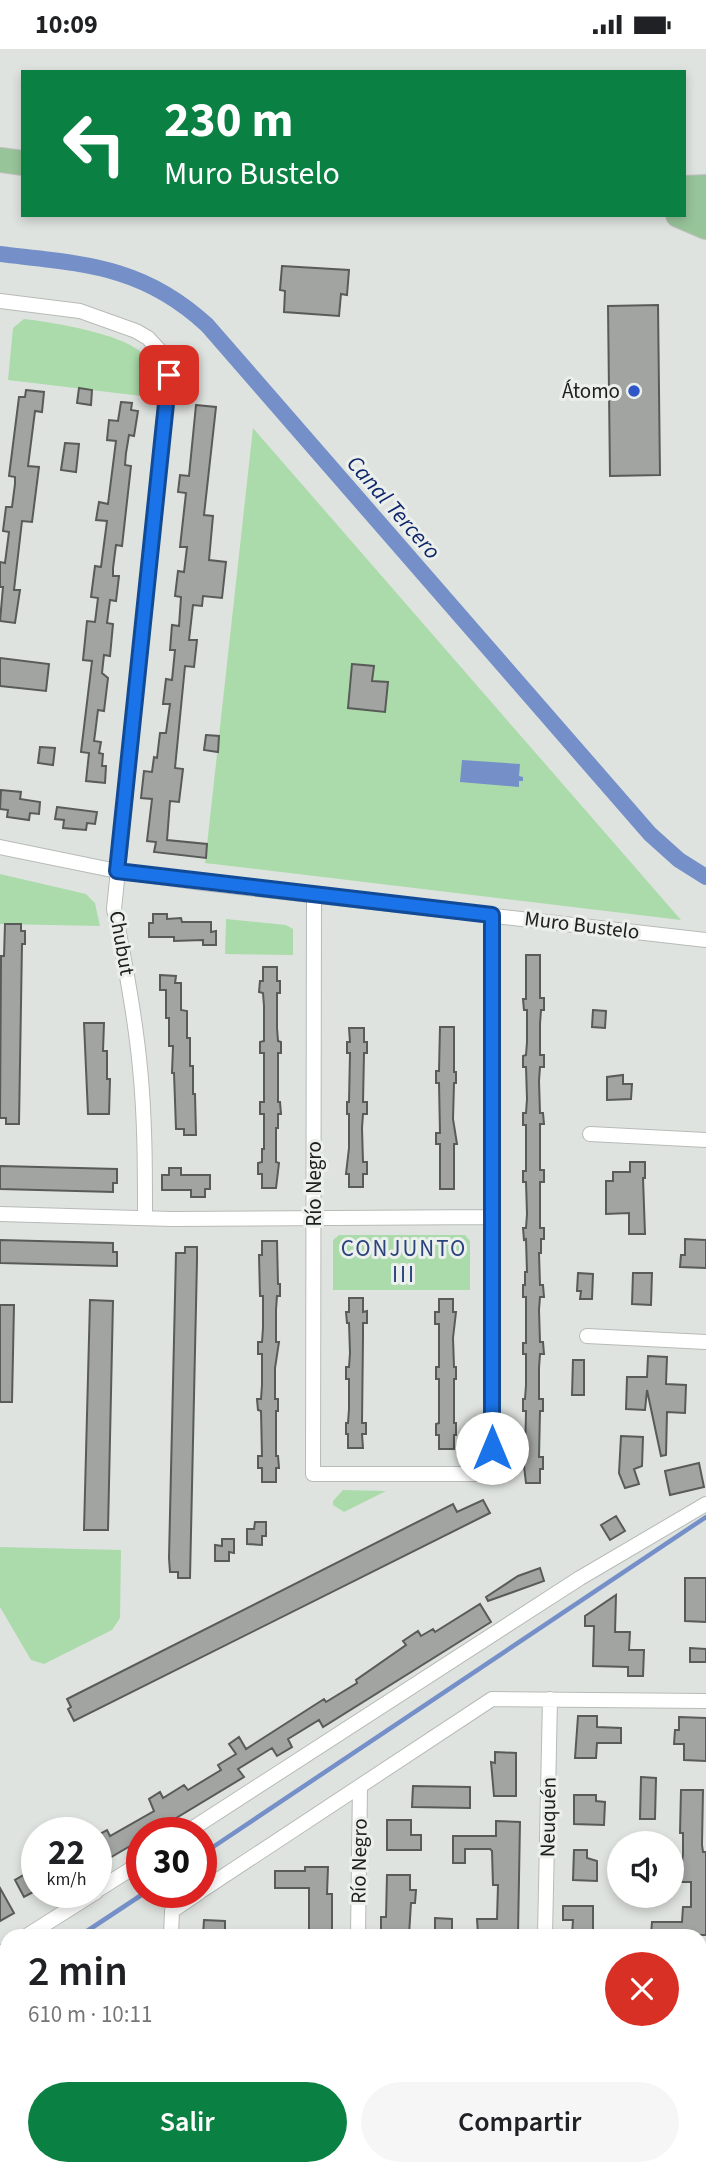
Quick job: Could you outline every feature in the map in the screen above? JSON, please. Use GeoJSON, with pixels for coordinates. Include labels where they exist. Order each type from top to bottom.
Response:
{"type":"FeatureCollection","features":[{"type":"Feature","properties":{"kind":"highway"},"geometry":{"type":"LineString","coordinates":[[0,160],[21,163]]}},
{"type":"Feature","properties":{"kind":"highway"},"geometry":{"type":"LineString","coordinates":[[686,188],[706,187]]}},
{"type":"Feature","properties":{"kind":"highway"},"geometry":{"type":"LineString","coordinates":[[686,206],[706,206]]}},
{"type":"Feature","properties":{"kind":"highway"},"geometry":{"type":"LineString","coordinates":[[683,217],[706,227]]}},
{"type":"Feature","properties":{"kind":"street","name":"Chubut"},"geometry":{"type":"LineString","coordinates":[[0,301],[80,311],[136,331],[148,338],[160,351],[169,375],[114,909],[129,983],[140,1069],[145,1218]]}},
{"type":"Feature","properties":{"kind":"street","name":"Muro Bustelo"},"geometry":{"type":"LineString","coordinates":[[0,847],[117,871],[706,940]]}},
{"type":"Feature","properties":{"kind":"street","name":"Río Negro"},"geometry":{"type":"LineString","coordinates":[[314,894],[313,1474],[492,1474],[492,1217]]}},
{"type":"Feature","properties":{"kind":"street"},"geometry":{"type":"LineString","coordinates":[[0,1214],[145,1218],[492,1217],[492,915]]}},
{"type":"Feature","properties":{"kind":"street"},"geometry":{"type":"LineString","coordinates":[[590,1134],[706,1140]]}},
{"type":"Feature","properties":{"kind":"street"},"geometry":{"type":"LineString","coordinates":[[587,1336],[706,1342]]}},
{"type":"Feature","properties":{"kind":"street"},"geometry":{"type":"LineString","coordinates":[[210,1817],[580,1578],[706,1504]]}},
{"type":"Feature","properties":{"kind":"street"},"geometry":{"type":"LineString","coordinates":[[217,1880],[492,1699],[706,1701]]}},
{"type":"Feature","properties":{"kind":"street","name":"Neuquén"},"geometry":{"type":"LineString","coordinates":[[545,1929],[550,1699]]}},
{"type":"Feature","properties":{"kind":"street","name":"Río Negro"},"geometry":{"type":"LineString","coordinates":[[358,1929],[359,1786]]}},
{"type":"Feature","properties":{"kind":"street"},"geometry":{"type":"LineString","coordinates":[[37,1929],[71,1908]]}},
{"type":"Feature","properties":{"kind":"street"},"geometry":{"type":"LineString","coordinates":[[171,1929],[172,1911],[176,1908]]}},
{"type":"Feature","properties":{"kind":"green space"},"geometry":{"type":"Polygon","coordinates":[[[24,319],[91,331],[126,343],[139,351],[151,368],[150,397],[8,380],[13,328],[24,319]]]}},
{"type":"Feature","properties":{"kind":"green space"},"geometry":{"type":"Polygon","coordinates":[[[253,428],[681,920],[205,863],[253,428]]]}},
{"type":"Feature","properties":{"kind":"green space"},"geometry":{"type":"Polygon","coordinates":[[[0,874],[86,894],[95,903],[100,926],[0,924],[0,874]]]}},
{"type":"Feature","properties":{"kind":"green space"},"geometry":{"type":"Polygon","coordinates":[[[226,919],[286,925],[293,929],[293,955],[225,954],[226,919]]]}},
{"type":"Feature","properties":{"kind":"green space"},"geometry":{"type":"Polygon","coordinates":[[[339,1235],[465,1235],[470,1241],[470,1290],[333,1290],[333,1240],[339,1235]]]}},
{"type":"Feature","properties":{"kind":"green space"},"geometry":{"type":"Polygon","coordinates":[[[343,1490],[386,1491],[344,1512],[333,1505],[333,1501],[343,1490]]]}},
{"type":"Feature","properties":{"kind":"green space"},"geometry":{"type":"Polygon","coordinates":[[[0,1547],[121,1550],[120,1618],[112,1630],[44,1664],[31,1660],[0,1607],[0,1547]]]}},
{"type":"Feature","properties":{"kind":"water"},"geometry":{"type":"Polygon","coordinates":[[[462,760],[520,764],[519,776],[523,777],[523,781],[519,781],[519,787],[460,782],[462,760]]]}},
{"type":"Feature","properties":{"kind":"building"},"geometry":{"type":"Polygon","coordinates":[[[282,266],[349,270],[347,295],[341,294],[339,316],[284,312],[285,291],[280,290],[282,266]]]}},
{"type":"Feature","properties":{"kind":"building","name":"Átomo"},"geometry":{"type":"Polygon","coordinates":[[[658,305],[660,475],[610,476],[608,306],[658,305]]]}},
{"type":"Feature","properties":{"kind":"building"},"geometry":{"type":"Polygon","coordinates":[[[79,388],[92,390],[91,405],[77,403],[79,388]]]}},
{"type":"Feature","properties":{"kind":"building"},"geometry":{"type":"Polygon","coordinates":[[[26,390],[44,392],[42,412],[35,411],[28,466],[39,467],[32,522],[22,521],[14,590],[20,590],[15,623],[0,621],[3,587],[0,587],[0,562],[5,563],[9,532],[3,531],[6,507],[12,507],[15,484],[15,477],[9,476],[19,397],[25,397],[26,390]]]}},
{"type":"Feature","properties":{"kind":"building"},"geometry":{"type":"Polygon","coordinates":[[[121,402],[132,403],[131,410],[138,411],[134,436],[129,435],[126,453],[125,465],[131,466],[122,546],[116,545],[113,568],[113,576],[119,576],[116,601],[110,600],[107,623],[113,624],[110,656],[104,655],[102,673],[108,678],[104,711],[98,710],[94,741],[101,742],[99,753],[103,754],[102,766],[106,766],[105,783],[86,781],[89,753],[81,752],[92,661],[83,660],[87,621],[95,622],[98,598],[91,597],[95,566],[101,567],[107,521],[96,520],[99,502],[108,504],[116,441],[107,440],[109,420],[118,421],[121,402]]]}},
{"type":"Feature","properties":{"kind":"building"},"geometry":{"type":"Polygon","coordinates":[[[196,405],[216,407],[204,515],[213,516],[209,560],[226,562],[222,598],[203,596],[202,606],[193,605],[189,640],[197,640],[194,667],[185,666],[175,768],[183,769],[179,802],[170,801],[167,840],[207,844],[206,858],[154,852],[156,842],[147,841],[152,799],[141,798],[144,771],[152,772],[160,733],[166,733],[170,704],[163,704],[166,679],[172,680],[175,650],[170,650],[172,625],[179,626],[181,597],[175,596],[178,571],[184,572],[187,547],[180,547],[186,493],[178,492],[180,475],[189,476],[196,405]]]}},
{"type":"Feature","properties":{"kind":"building"},"geometry":{"type":"Polygon","coordinates":[[[65,443],[79,444],[76,472],[61,470],[65,443]]]}},
{"type":"Feature","properties":{"kind":"building"},"geometry":{"type":"Polygon","coordinates":[[[0,658],[49,664],[46,691],[0,686],[0,658]]]}},
{"type":"Feature","properties":{"kind":"building"},"geometry":{"type":"Polygon","coordinates":[[[352,664],[374,666],[372,681],[388,682],[385,712],[348,708],[352,664]]]}},
{"type":"Feature","properties":{"kind":"building"},"geometry":{"type":"Polygon","coordinates":[[[206,735],[219,736],[218,752],[204,750],[206,735]]]}},
{"type":"Feature","properties":{"kind":"building"},"geometry":{"type":"Polygon","coordinates":[[[40,747],[55,748],[53,765],[38,763],[40,747]]]}},
{"type":"Feature","properties":{"kind":"building"},"geometry":{"type":"Polygon","coordinates":[[[1,790],[21,792],[20,799],[40,802],[39,814],[30,813],[29,820],[7,817],[8,810],[0,809],[1,790]]]}},
{"type":"Feature","properties":{"kind":"building"},"geometry":{"type":"Polygon","coordinates":[[[57,807],[97,812],[95,824],[87,823],[86,830],[63,828],[64,820],[55,819],[57,807]]]}},
{"type":"Feature","properties":{"kind":"building"},"geometry":{"type":"Polygon","coordinates":[[[153,914],[167,914],[167,919],[181,918],[182,922],[211,922],[211,932],[216,931],[216,945],[203,945],[203,940],[174,941],[174,937],[149,937],[149,923],[153,923],[153,914]]]}},
{"type":"Feature","properties":{"kind":"building"},"geometry":{"type":"Polygon","coordinates":[[[5,924],[21,924],[21,931],[25,931],[25,944],[22,944],[19,1124],[6,1124],[6,1118],[0,1118],[1,956],[4,956],[5,924]]]}},
{"type":"Feature","properties":{"kind":"building"},"geometry":{"type":"Polygon","coordinates":[[[526,955],[540,955],[540,998],[544,998],[540,1024],[540,1055],[544,1055],[544,1067],[540,1067],[539,1081],[540,1113],[543,1113],[544,1124],[540,1124],[540,1170],[544,1170],[544,1182],[540,1182],[540,1228],[544,1228],[544,1239],[541,1239],[539,1253],[540,1285],[543,1285],[544,1297],[540,1297],[539,1310],[540,1342],[543,1342],[544,1354],[540,1354],[539,1368],[539,1399],[543,1399],[543,1411],[540,1411],[539,1457],[543,1457],[543,1469],[540,1469],[540,1483],[526,1483],[523,1457],[526,1354],[523,1354],[523,1343],[526,1343],[526,1297],[523,1297],[523,1285],[527,1272],[523,1228],[526,1228],[527,1214],[526,1182],[523,1182],[523,1171],[526,1171],[526,1125],[523,1125],[523,1113],[526,1113],[527,1099],[526,1067],[523,1067],[527,1042],[527,1010],[524,1010],[523,999],[526,999],[526,955]]]}},
{"type":"Feature","properties":{"kind":"building"},"geometry":{"type":"Polygon","coordinates":[[[263,967],[277,967],[277,981],[280,981],[280,993],[277,993],[277,1028],[278,1041],[281,1042],[281,1053],[278,1053],[278,1102],[281,1114],[278,1114],[276,1128],[276,1162],[279,1163],[276,1188],[262,1188],[262,1174],[258,1174],[258,1163],[262,1162],[264,1149],[264,1114],[260,1114],[260,1102],[264,1102],[264,1053],[260,1053],[260,1042],[264,1041],[264,1006],[263,993],[259,992],[260,981],[263,981],[263,967]]]}},
{"type":"Feature","properties":{"kind":"building"},"geometry":{"type":"Polygon","coordinates":[[[160,975],[176,976],[175,983],[181,983],[181,1010],[187,1011],[190,1066],[193,1066],[196,1135],[184,1135],[184,1129],[176,1129],[173,1046],[169,1046],[166,990],[160,990],[160,975]]]}},
{"type":"Feature","properties":{"kind":"building"},"geometry":{"type":"Polygon","coordinates":[[[593,1010],[606,1011],[605,1028],[592,1027],[593,1010]]]}},
{"type":"Feature","properties":{"kind":"building"},"geometry":{"type":"Polygon","coordinates":[[[84,1023],[104,1023],[103,1051],[107,1051],[107,1079],[110,1079],[109,1114],[88,1114],[84,1023]]]}},
{"type":"Feature","properties":{"kind":"building"},"geometry":{"type":"Polygon","coordinates":[[[440,1027],[454,1027],[456,1083],[453,1119],[457,1144],[454,1144],[454,1189],[440,1189],[440,1144],[436,1144],[436,1133],[440,1133],[439,1083],[436,1083],[436,1071],[439,1071],[440,1027]]]}},
{"type":"Feature","properties":{"kind":"building"},"geometry":{"type":"Polygon","coordinates":[[[349,1028],[364,1028],[364,1042],[367,1042],[367,1053],[364,1053],[363,1102],[367,1102],[367,1114],[363,1114],[362,1128],[363,1162],[367,1162],[367,1174],[363,1174],[363,1187],[349,1187],[349,1174],[346,1174],[349,1148],[349,1028]]]}},
{"type":"Feature","properties":{"kind":"building"},"geometry":{"type":"Polygon","coordinates":[[[623,1075],[623,1084],[632,1084],[631,1099],[607,1100],[607,1077],[623,1075]]]}},
{"type":"Feature","properties":{"kind":"building"},"geometry":{"type":"Polygon","coordinates":[[[630,1162],[645,1162],[645,1234],[629,1234],[629,1213],[606,1214],[606,1181],[613,1181],[613,1172],[630,1172],[630,1162]]]}},
{"type":"Feature","properties":{"kind":"building"},"geometry":{"type":"Polygon","coordinates":[[[0,1166],[117,1169],[117,1183],[113,1183],[113,1192],[0,1189],[0,1166]]]}},
{"type":"Feature","properties":{"kind":"building"},"geometry":{"type":"Polygon","coordinates":[[[169,1168],[181,1168],[181,1175],[210,1175],[210,1189],[205,1189],[205,1197],[191,1197],[191,1190],[162,1190],[162,1175],[169,1175],[169,1168]]]}},
{"type":"Feature","properties":{"kind":"building"},"geometry":{"type":"Polygon","coordinates":[[[685,1239],[706,1240],[706,1268],[680,1267],[681,1255],[685,1255],[685,1239]]]}},
{"type":"Feature","properties":{"kind":"building"},"geometry":{"type":"Polygon","coordinates":[[[0,1240],[113,1243],[113,1252],[117,1252],[117,1266],[0,1263],[0,1240]]]}},
{"type":"Feature","properties":{"kind":"building"},"geometry":{"type":"Polygon","coordinates":[[[262,1241],[277,1241],[280,1284],[276,1310],[276,1342],[279,1342],[275,1368],[275,1399],[278,1399],[276,1456],[279,1468],[276,1468],[276,1482],[262,1482],[262,1468],[258,1468],[258,1456],[262,1456],[261,1411],[258,1410],[257,1399],[261,1399],[262,1385],[262,1354],[258,1354],[258,1342],[262,1342],[263,1328],[259,1255],[262,1255],[262,1241]]]}},
{"type":"Feature","properties":{"kind":"building"},"geometry":{"type":"Polygon","coordinates":[[[185,1247],[197,1247],[197,1260],[190,1578],[178,1578],[178,1572],[170,1572],[169,1558],[176,1253],[185,1253],[185,1247]]]}},
{"type":"Feature","properties":{"kind":"building"},"geometry":{"type":"Polygon","coordinates":[[[578,1273],[593,1274],[592,1299],[580,1299],[581,1291],[577,1291],[578,1273]]]}},
{"type":"Feature","properties":{"kind":"building"},"geometry":{"type":"Polygon","coordinates":[[[633,1273],[652,1273],[651,1305],[632,1304],[633,1273]]]}},
{"type":"Feature","properties":{"kind":"building"},"geometry":{"type":"Polygon","coordinates":[[[349,1298],[363,1298],[363,1312],[367,1311],[367,1323],[363,1323],[362,1423],[366,1423],[366,1434],[362,1434],[363,1448],[348,1448],[346,1434],[349,1379],[346,1379],[346,1367],[349,1367],[350,1353],[346,1312],[349,1312],[349,1298]]]}},
{"type":"Feature","properties":{"kind":"building"},"geometry":{"type":"Polygon","coordinates":[[[439,1299],[453,1299],[453,1312],[456,1312],[453,1338],[456,1367],[454,1449],[439,1449],[439,1435],[436,1435],[436,1424],[439,1423],[439,1379],[436,1379],[436,1367],[439,1367],[439,1324],[435,1324],[435,1312],[439,1312],[439,1299]]]}},
{"type":"Feature","properties":{"kind":"building"},"geometry":{"type":"Polygon","coordinates":[[[90,1300],[113,1301],[108,1530],[84,1530],[90,1300]]]}},
{"type":"Feature","properties":{"kind":"building"},"geometry":{"type":"Polygon","coordinates":[[[0,1305],[14,1305],[12,1402],[0,1402],[0,1305]]]}},
{"type":"Feature","properties":{"kind":"building"},"geometry":{"type":"Polygon","coordinates":[[[648,1356],[667,1357],[666,1384],[686,1385],[685,1413],[667,1412],[666,1455],[661,1456],[647,1390],[645,1410],[626,1409],[627,1377],[647,1377],[648,1356]]]}},
{"type":"Feature","properties":{"kind":"building"},"geometry":{"type":"Polygon","coordinates":[[[573,1360],[584,1360],[584,1395],[572,1395],[573,1360]]]}},
{"type":"Feature","properties":{"kind":"building"},"geometry":{"type":"Polygon","coordinates":[[[621,1436],[643,1437],[642,1466],[634,1469],[639,1484],[625,1488],[619,1473],[621,1436]]]}},
{"type":"Feature","properties":{"kind":"building"},"geometry":{"type":"Polygon","coordinates":[[[699,1463],[704,1487],[670,1495],[665,1471],[699,1463]]]}},
{"type":"Feature","properties":{"kind":"building"},"geometry":{"type":"Polygon","coordinates":[[[483,1500],[490,1513],[74,1721],[67,1699],[453,1504],[457,1512],[483,1500]]]}},
{"type":"Feature","properties":{"kind":"building"},"geometry":{"type":"Polygon","coordinates":[[[616,1516],[625,1531],[610,1540],[601,1525],[616,1516]]]}},
{"type":"Feature","properties":{"kind":"building"},"geometry":{"type":"Polygon","coordinates":[[[255,1522],[266,1522],[266,1536],[262,1536],[262,1545],[247,1544],[247,1529],[254,1529],[255,1522]]]}},
{"type":"Feature","properties":{"kind":"building"},"geometry":{"type":"Polygon","coordinates":[[[222,1539],[234,1539],[234,1553],[229,1552],[229,1561],[215,1561],[215,1545],[222,1546],[222,1539]]]}},
{"type":"Feature","properties":{"kind":"building"},"geometry":{"type":"Polygon","coordinates":[[[540,1568],[544,1581],[488,1601],[486,1597],[518,1576],[540,1568]]]}},
{"type":"Feature","properties":{"kind":"building"},"geometry":{"type":"Polygon","coordinates":[[[685,1578],[706,1578],[706,1622],[685,1621],[685,1578]]]}},
{"type":"Feature","properties":{"kind":"building"},"geometry":{"type":"Polygon","coordinates":[[[616,1595],[615,1632],[630,1632],[629,1650],[644,1650],[643,1676],[628,1676],[628,1667],[593,1666],[594,1626],[585,1626],[585,1616],[616,1595]]]}},
{"type":"Feature","properties":{"kind":"building"},"geometry":{"type":"Polygon","coordinates":[[[480,1604],[491,1622],[323,1727],[319,1720],[288,1739],[292,1747],[277,1756],[272,1748],[238,1769],[244,1777],[178,1817],[143,1817],[154,1811],[149,1799],[160,1792],[163,1798],[184,1785],[188,1790],[221,1770],[218,1765],[236,1754],[229,1744],[239,1737],[246,1749],[324,1699],[326,1702],[357,1683],[356,1680],[406,1645],[403,1641],[418,1631],[421,1636],[433,1629],[435,1632],[480,1604]]]}},
{"type":"Feature","properties":{"kind":"building"},"geometry":{"type":"Polygon","coordinates":[[[690,1648],[706,1649],[706,1662],[690,1662],[690,1648]]]}},
{"type":"Feature","properties":{"kind":"building"},"geometry":{"type":"Polygon","coordinates":[[[578,1716],[597,1716],[597,1727],[621,1728],[621,1743],[597,1743],[596,1758],[575,1758],[578,1716]]]}},
{"type":"Feature","properties":{"kind":"building"},"geometry":{"type":"Polygon","coordinates":[[[679,1717],[706,1718],[706,1761],[684,1760],[684,1744],[674,1744],[675,1730],[679,1730],[679,1717]]]}},
{"type":"Feature","properties":{"kind":"building"},"geometry":{"type":"Polygon","coordinates":[[[495,1752],[516,1753],[516,1796],[494,1796],[491,1762],[495,1763],[495,1752]]]}},
{"type":"Feature","properties":{"kind":"building"},"geometry":{"type":"Polygon","coordinates":[[[641,1777],[656,1778],[655,1819],[640,1819],[641,1777]]]}},
{"type":"Feature","properties":{"kind":"building"},"geometry":{"type":"Polygon","coordinates":[[[413,1786],[470,1787],[470,1808],[412,1807],[413,1786]]]}},
{"type":"Feature","properties":{"kind":"building"},"geometry":{"type":"Polygon","coordinates":[[[681,1790],[703,1790],[702,1845],[703,1852],[706,1852],[706,1929],[651,1929],[652,1922],[682,1922],[683,1908],[691,1907],[691,1882],[684,1882],[684,1831],[680,1831],[681,1790]]]}},
{"type":"Feature","properties":{"kind":"building"},"geometry":{"type":"Polygon","coordinates":[[[574,1795],[596,1795],[596,1801],[605,1802],[604,1825],[574,1824],[574,1795]]]}},
{"type":"Feature","properties":{"kind":"building"},"geometry":{"type":"Polygon","coordinates":[[[387,1820],[411,1820],[411,1835],[421,1835],[421,1850],[387,1850],[387,1820]]]}},
{"type":"Feature","properties":{"kind":"building"},"geometry":{"type":"Polygon","coordinates":[[[496,1821],[520,1822],[518,1929],[478,1929],[477,1919],[497,1919],[498,1885],[493,1885],[492,1851],[465,1849],[465,1863],[453,1863],[453,1836],[496,1836],[496,1821]]]}},
{"type":"Feature","properties":{"kind":"building"},"geometry":{"type":"Polygon","coordinates":[[[126,1827],[126,1848],[112,1857],[112,1835],[126,1827]]]}},
{"type":"Feature","properties":{"kind":"building"},"geometry":{"type":"Polygon","coordinates":[[[574,1850],[587,1850],[587,1858],[597,1861],[597,1881],[573,1880],[574,1850]]]}},
{"type":"Feature","properties":{"kind":"building"},"geometry":{"type":"Polygon","coordinates":[[[305,1867],[328,1867],[327,1894],[332,1894],[332,1929],[309,1929],[309,1888],[275,1888],[275,1871],[305,1871],[305,1867]]]}},
{"type":"Feature","properties":{"kind":"building"},"geometry":{"type":"Polygon","coordinates":[[[387,1875],[410,1875],[410,1890],[416,1890],[415,1903],[411,1903],[409,1929],[381,1929],[381,1917],[386,1917],[387,1875]]]}},
{"type":"Feature","properties":{"kind":"building"},"geometry":{"type":"Polygon","coordinates":[[[21,1877],[21,1891],[15,1880],[21,1877]]]}},
{"type":"Feature","properties":{"kind":"building"},"geometry":{"type":"Polygon","coordinates":[[[0,1888],[14,1913],[0,1921],[0,1888]]]}},
{"type":"Feature","properties":{"kind":"building"},"geometry":{"type":"Polygon","coordinates":[[[563,1906],[593,1906],[593,1929],[572,1929],[573,1920],[563,1920],[563,1906]]]}},
{"type":"Feature","properties":{"kind":"building"},"geometry":{"type":"Polygon","coordinates":[[[435,1918],[452,1919],[452,1929],[435,1929],[435,1918]]]}},
{"type":"Feature","properties":{"kind":"building"},"geometry":{"type":"Polygon","coordinates":[[[204,1920],[225,1921],[225,1929],[203,1929],[204,1920]]]}},
{"type":"Feature","properties":{"kind":"waterway","name":"Canal Tercero"},"geometry":{"type":"LineString","coordinates":[[0,254],[85,265],[135,279],[183,305],[207,325],[650,834],[679,860],[706,877]]}},
{"type":"Feature","properties":{"kind":"waterway"},"geometry":{"type":"LineString","coordinates":[[217,1844],[706,1517]]}},
{"type":"Feature","properties":{"kind":"waterway"},"geometry":{"type":"LineString","coordinates":[[90,1929],[126,1905]]}},
{"type":"Feature","properties":{"kind":"place","name":"Átomo"},"geometry":{"type":"Point","coordinates":[634,391]}},
{"type":"Feature","properties":{"kind":"district","name":"CONJUNTO III"},"geometry":{"type":"Point","coordinates":[404,1261]}},
{"type":"Feature","properties":{"kind":"route"},"geometry":{"type":"LineString","coordinates":[[169,375],[117,871],[492,915],[492,1448]]}}]}
